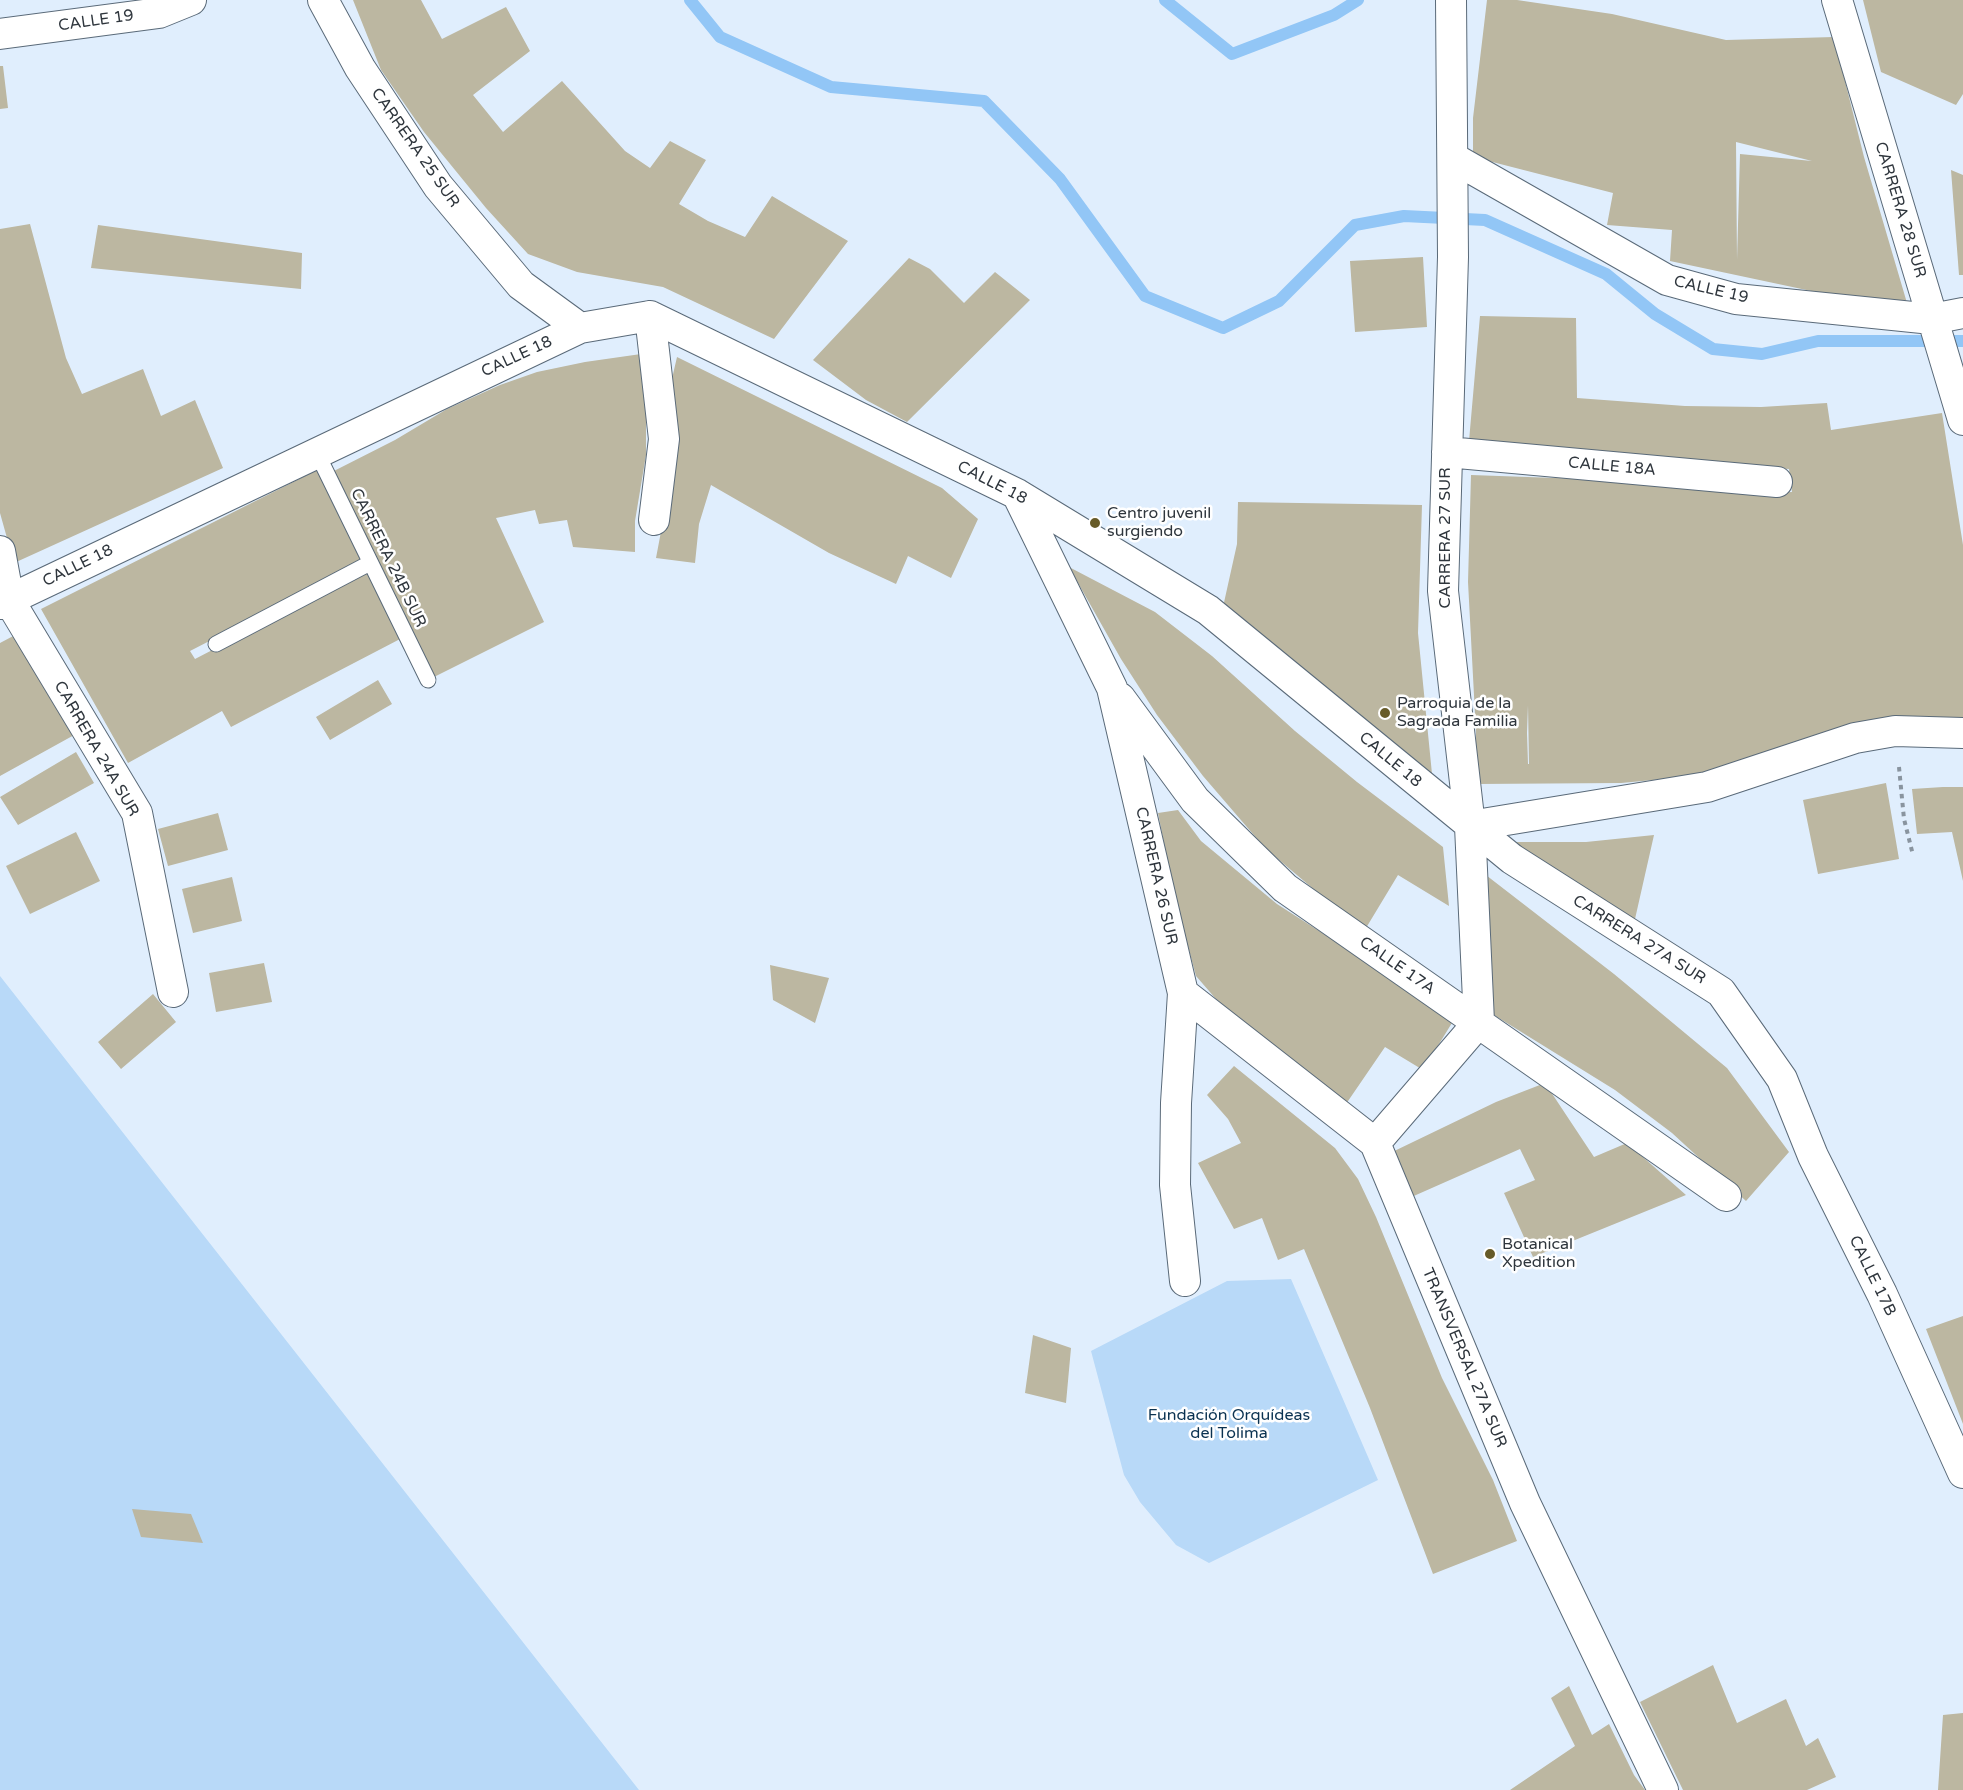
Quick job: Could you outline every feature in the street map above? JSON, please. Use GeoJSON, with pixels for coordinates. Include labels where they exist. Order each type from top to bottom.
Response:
{"type":"FeatureCollection","features":[{"type":"Feature","properties":{"kind":"street","name":"CALLE 19"},"geometry":{"type":"LineString","coordinates":[[0,34],[159,13],[190,0]]}},
{"type":"Feature","properties":{"kind":"street","name":"CARRERA 25 SUR"},"geometry":{"type":"LineString","coordinates":[[323,0],[360,68],[438,186],[521,285],[580,328]]}},
{"type":"Feature","properties":{"kind":"street","name":"CARRERA 27 SUR"},"geometry":{"type":"LineString","coordinates":[[1451,0],[1453,257],[1443,591],[1470,826],[1479,1022]]}},
{"type":"Feature","properties":{"kind":"street","name":"CARRERA 28 SUR"},"geometry":{"type":"LineString","coordinates":[[1837,0],[1963,420]]}},
{"type":"Feature","properties":{"kind":"street","name":"CALLE 19"},"geometry":{"type":"LineString","coordinates":[[1453,164],[1667,280],[1736,299],[1933,321],[1963,313]]}},
{"type":"Feature","properties":{"kind":"street","name":"CALLE 18"},"geometry":{"type":"LineString","coordinates":[[5,602],[316,451],[580,328],[650,316],[1017,494],[1208,610],[1470,826]]}},
{"type":"Feature","properties":{"kind":"street"},"geometry":{"type":"LineString","coordinates":[[650,316],[664,439],[654,520]]}},
{"type":"Feature","properties":{"kind":"street","name":"CALLE 18A"},"geometry":{"type":"LineString","coordinates":[[1447,452],[1777,482]]}},
{"type":"Feature","properties":{"kind":"street","name":"CARRERA 26 SUR"},"geometry":{"type":"LineString","coordinates":[[1017,494],[1112,688],[1183,993],[1176,1103],[1175,1185],[1185,1281]]}},
{"type":"Feature","properties":{"kind":"street","name":"CARRERA 24A SUR"},"geometry":{"type":"LineString","coordinates":[[0,551],[5,602],[137,813],[173,992]]}},
{"type":"Feature","properties":{"kind":"street","name":"CALLE 17A"},"geometry":{"type":"LineString","coordinates":[[1112,688],[1195,800],[1284,888],[1726,1196]]}},
{"type":"Feature","properties":{"kind":"street"},"geometry":{"type":"LineString","coordinates":[[1470,826],[1707,787],[1854,738],[1895,731],[1963,733]]}},
{"type":"Feature","properties":{"kind":"street","name":"CARRERA 27A SUR"},"geometry":{"type":"LineString","coordinates":[[1470,826],[1512,859],[1721,992],[1782,1079]]}},
{"type":"Feature","properties":{"kind":"street","name":"TRANSVERSAL 27A SUR"},"geometry":{"type":"LineString","coordinates":[[1183,993],[1375,1143],[1525,1503],[1663,1790]]}},
{"type":"Feature","properties":{"kind":"street"},"geometry":{"type":"LineString","coordinates":[[1375,1143],[1479,1022]]}},
{"type":"Feature","properties":{"kind":"street","name":"CALLE 17B"},"geometry":{"type":"LineString","coordinates":[[1782,1079],[1813,1156],[1882,1294],[1963,1473]]}},
{"type":"Feature","properties":{"kind":"lane","name":"CARRERA 24B SUR"},"geometry":{"type":"LineString","coordinates":[[316,451],[428,680]]}},
{"type":"Feature","properties":{"kind":"lane"},"geometry":{"type":"LineString","coordinates":[[216,644],[370,563]]}},
{"type":"Feature","properties":{"kind":"path"},"geometry":{"type":"LineString","coordinates":[[1895,731],[1904,819],[1913,855]]}},
{"type":"Feature","properties":{"kind":"green space"},"geometry":{"type":"Polygon","coordinates":[[[0,976],[639,1790],[0,1790],[0,976]]]}},
{"type":"Feature","properties":{"kind":"green space","name":"Fundación Orquídeas del Tolima"},"geometry":{"type":"Polygon","coordinates":[[[1291,1279],[1378,1480],[1209,1563],[1176,1545],[1140,1502],[1124,1475],[1091,1351],[1227,1281],[1291,1279]]]}},
{"type":"Feature","properties":{"kind":"building"},"geometry":{"type":"Polygon","coordinates":[[[353,0],[421,0],[442,39],[506,7],[530,51],[473,95],[503,132],[562,81],[625,151],[650,168],[670,141],[706,160],[679,204],[708,221],[745,237],[772,196],[848,241],[774,339],[663,287],[577,272],[528,254],[486,208],[424,132],[381,70],[353,0]]]}},
{"type":"Feature","properties":{"kind":"building"},"geometry":{"type":"Polygon","coordinates":[[[1487,0],[1517,0],[1612,14],[1726,40],[1834,37],[1864,157],[1907,303],[1830,295],[1670,261],[1672,230],[1607,225],[1613,193],[1473,157],[1473,118],[1487,0]],[[1736,142],[1737,260],[1740,154],[1812,161],[1736,142]]]}},
{"type":"Feature","properties":{"kind":"building"},"geometry":{"type":"Polygon","coordinates":[[[1863,0],[1963,0],[1963,94],[1956,105],[1881,72],[1863,0]]]}},
{"type":"Feature","properties":{"kind":"building"},"geometry":{"type":"Polygon","coordinates":[[[0,66],[3,66],[8,108],[0,109],[0,66]]]}},
{"type":"Feature","properties":{"kind":"building"},"geometry":{"type":"Polygon","coordinates":[[[1951,170],[1963,175],[1963,275],[1959,275],[1951,170]]]}},
{"type":"Feature","properties":{"kind":"building"},"geometry":{"type":"Polygon","coordinates":[[[30,224],[66,358],[82,394],[143,369],[161,416],[195,400],[223,468],[14,563],[0,513],[0,229],[30,224]]]}},
{"type":"Feature","properties":{"kind":"building"},"geometry":{"type":"Polygon","coordinates":[[[98,225],[302,253],[301,289],[91,268],[98,225]]]}},
{"type":"Feature","properties":{"kind":"building"},"geometry":{"type":"Polygon","coordinates":[[[1423,257],[1427,327],[1355,332],[1350,261],[1423,257]]]}},
{"type":"Feature","properties":{"kind":"building"},"geometry":{"type":"Polygon","coordinates":[[[909,258],[930,269],[964,303],[995,272],[1030,300],[907,422],[866,400],[813,360],[909,258]]]}},
{"type":"Feature","properties":{"kind":"building"},"geometry":{"type":"Polygon","coordinates":[[[1480,316],[1576,318],[1577,398],[1685,406],[1761,407],[1827,403],[1831,430],[1942,413],[1963,545],[1963,722],[1814,747],[1685,777],[1621,783],[1476,784],[1476,733],[1468,582],[1471,475],[1584,479],[1744,494],[1792,492],[1789,469],[1690,464],[1469,441],[1480,316]],[[1528,705],[1527,733],[1529,764],[1528,705]]]}},
{"type":"Feature","properties":{"kind":"building"},"geometry":{"type":"Polygon","coordinates":[[[641,354],[646,399],[646,455],[635,521],[635,552],[573,547],[567,520],[539,524],[535,510],[496,518],[544,622],[430,679],[328,474],[395,440],[447,409],[500,385],[537,372],[641,354]]]}},
{"type":"Feature","properties":{"kind":"building"},"geometry":{"type":"Polygon","coordinates":[[[677,357],[942,488],[978,519],[951,578],[908,556],[896,584],[829,553],[711,485],[699,524],[695,563],[656,558],[663,521],[668,396],[677,357]]]}},
{"type":"Feature","properties":{"kind":"building"},"geometry":{"type":"Polygon","coordinates":[[[319,469],[365,561],[190,651],[195,659],[368,569],[402,638],[231,727],[222,711],[128,763],[41,609],[319,469]]]}},
{"type":"Feature","properties":{"kind":"building","name":"Parroquia de la Sagrada Familia"},"geometry":{"type":"Polygon","coordinates":[[[1238,502],[1422,505],[1418,633],[1434,794],[1223,607],[1237,544],[1238,502]]]}},
{"type":"Feature","properties":{"kind":"building"},"geometry":{"type":"Polygon","coordinates":[[[1069,567],[1155,612],[1212,656],[1295,731],[1357,782],[1443,847],[1449,906],[1398,875],[1366,928],[1324,898],[1265,848],[1203,776],[1157,715],[1121,659],[1069,567]]]}},
{"type":"Feature","properties":{"kind":"building"},"geometry":{"type":"Polygon","coordinates":[[[17,634],[76,734],[0,776],[0,643],[17,634]]]}},
{"type":"Feature","properties":{"kind":"building"},"geometry":{"type":"Polygon","coordinates":[[[378,680],[392,704],[330,740],[316,717],[378,680]]]}},
{"type":"Feature","properties":{"kind":"building"},"geometry":{"type":"Polygon","coordinates":[[[76,752],[94,783],[18,825],[0,797],[76,752]]]}},
{"type":"Feature","properties":{"kind":"building"},"geometry":{"type":"Polygon","coordinates":[[[1886,783],[1899,859],[1818,874],[1803,800],[1886,783]]]}},
{"type":"Feature","properties":{"kind":"building"},"geometry":{"type":"Polygon","coordinates":[[[1963,787],[1963,881],[1952,832],[1917,834],[1912,789],[1963,787]]]}},
{"type":"Feature","properties":{"kind":"building"},"geometry":{"type":"Polygon","coordinates":[[[1178,810],[1201,841],[1277,904],[1455,1018],[1423,1070],[1385,1047],[1346,1104],[1242,1029],[1196,976],[1175,898],[1158,813],[1178,810]]]}},
{"type":"Feature","properties":{"kind":"building"},"geometry":{"type":"Polygon","coordinates":[[[218,813],[228,850],[168,866],[158,829],[218,813]]]}},
{"type":"Feature","properties":{"kind":"building"},"geometry":{"type":"Polygon","coordinates":[[[76,832],[100,881],[30,914],[6,866],[76,832]]]}},
{"type":"Feature","properties":{"kind":"building"},"geometry":{"type":"Polygon","coordinates":[[[1654,835],[1635,919],[1581,895],[1510,842],[1586,842],[1654,835]]]}},
{"type":"Feature","properties":{"kind":"building"},"geometry":{"type":"Polygon","coordinates":[[[1482,872],[1614,974],[1727,1068],[1789,1152],[1746,1201],[1672,1133],[1615,1090],[1489,1012],[1482,872]]]}},
{"type":"Feature","properties":{"kind":"building"},"geometry":{"type":"Polygon","coordinates":[[[232,877],[242,921],[193,933],[182,889],[232,877]]]}},
{"type":"Feature","properties":{"kind":"building"},"geometry":{"type":"Polygon","coordinates":[[[264,963],[272,1002],[216,1012],[209,973],[264,963]]]}},
{"type":"Feature","properties":{"kind":"building"},"geometry":{"type":"Polygon","coordinates":[[[770,965],[829,978],[815,1023],[773,1000],[770,965]]]}},
{"type":"Feature","properties":{"kind":"building"},"geometry":{"type":"Polygon","coordinates":[[[153,994],[176,1022],[121,1069],[98,1042],[153,994]]]}},
{"type":"Feature","properties":{"kind":"building"},"geometry":{"type":"Polygon","coordinates":[[[1234,1066],[1335,1148],[1358,1179],[1376,1217],[1442,1378],[1493,1480],[1517,1541],[1433,1574],[1370,1408],[1304,1249],[1278,1260],[1262,1218],[1234,1229],[1198,1163],[1241,1143],[1228,1119],[1207,1095],[1234,1066]]]}},
{"type":"Feature","properties":{"kind":"building"},"geometry":{"type":"Polygon","coordinates":[[[1545,1083],[1594,1157],[1627,1143],[1686,1195],[1533,1257],[1504,1193],[1535,1180],[1520,1149],[1407,1199],[1386,1155],[1496,1102],[1545,1083]]]}},
{"type":"Feature","properties":{"kind":"building"},"geometry":{"type":"Polygon","coordinates":[[[1963,1316],[1963,1424],[1926,1329],[1963,1316]]]}},
{"type":"Feature","properties":{"kind":"building"},"geometry":{"type":"Polygon","coordinates":[[[1033,1335],[1071,1348],[1066,1403],[1025,1393],[1033,1335]]]}},
{"type":"Feature","properties":{"kind":"building"},"geometry":{"type":"Polygon","coordinates":[[[132,1509],[191,1514],[203,1543],[141,1537],[132,1509]]]}},
{"type":"Feature","properties":{"kind":"building"},"geometry":{"type":"Polygon","coordinates":[[[1713,1665],[1737,1723],[1786,1699],[1806,1746],[1818,1738],[1836,1777],[1807,1790],[1683,1790],[1640,1702],[1713,1665]]]}},
{"type":"Feature","properties":{"kind":"building"},"geometry":{"type":"Polygon","coordinates":[[[1569,1686],[1592,1735],[1609,1724],[1634,1775],[1645,1790],[1510,1790],[1575,1746],[1551,1698],[1569,1686]]]}},
{"type":"Feature","properties":{"kind":"building"},"geometry":{"type":"Polygon","coordinates":[[[1963,1713],[1963,1790],[1938,1790],[1943,1715],[1963,1713]]]}},
{"type":"Feature","properties":{"kind":"waterway"},"geometry":{"type":"LineString","coordinates":[[690,0],[720,37],[831,87],[984,101],[1060,179],[1145,296],[1223,328],[1279,301],[1355,225],[1404,216],[1485,220],[1606,274],[1655,314],[1713,349],[1762,354],[1818,341],[1963,341]]}},
{"type":"Feature","properties":{"kind":"waterway"},"geometry":{"type":"LineString","coordinates":[[1165,0],[1232,54],[1334,15],[1358,0]]}},
{"type":"Feature","properties":{"kind":"place","name":"Centro juvenil surgiendo"},"geometry":{"type":"Point","coordinates":[1095,523]}},
{"type":"Feature","properties":{"kind":"place","name":"Parroquia de la Sagrada Familia"},"geometry":{"type":"Point","coordinates":[1385,713]}},
{"type":"Feature","properties":{"kind":"place","name":"Botanical Xpedition"},"geometry":{"type":"Point","coordinates":[1490,1254]}}]}
